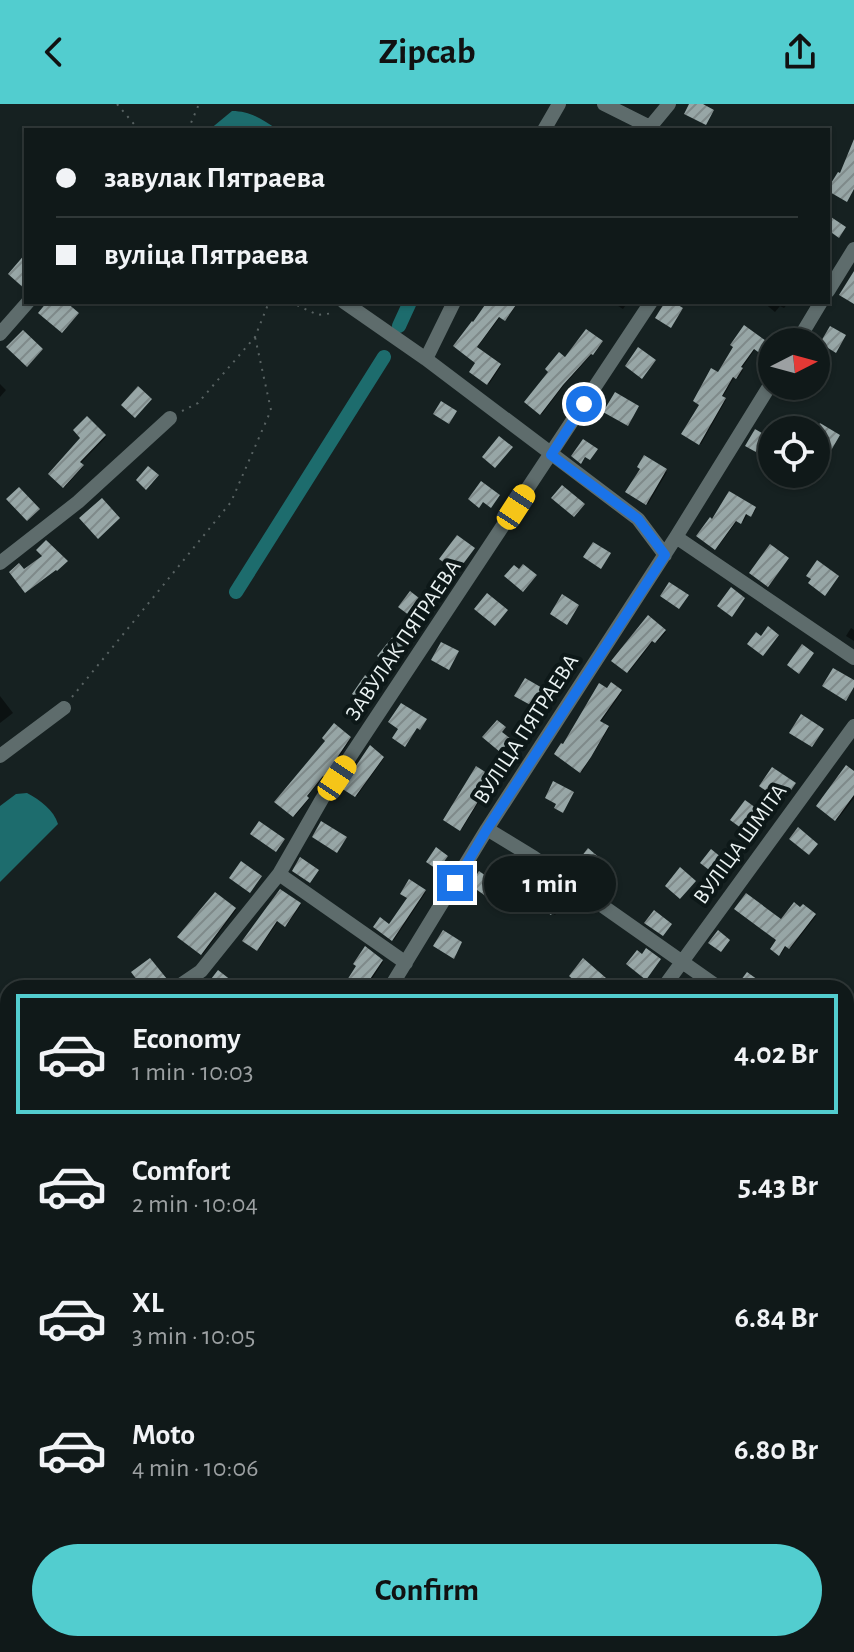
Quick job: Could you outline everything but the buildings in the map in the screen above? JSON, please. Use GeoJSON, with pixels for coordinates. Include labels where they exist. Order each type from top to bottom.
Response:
{"type":"FeatureCollection","features":[{"type":"Feature","properties":{"kind":"street"},"geometry":{"type":"LineString","coordinates":[[545,128],[559,104]]}},
{"type":"Feature","properties":{"kind":"street"},"geometry":{"type":"LineString","coordinates":[[604,104],[650,127],[669,104]]}},
{"type":"Feature","properties":{"kind":"street"},"geometry":{"type":"LineString","coordinates":[[830,288],[854,249]]}},
{"type":"Feature","properties":{"kind":"street"},"geometry":{"type":"LineString","coordinates":[[0,334],[26,304]]}},
{"type":"Feature","properties":{"kind":"street"},"geometry":{"type":"LineString","coordinates":[[426,359],[453,304]]}},
{"type":"Feature","properties":{"kind":"street","name":"ЗАВУЛАК ПЯТРАЕВА"},"geometry":{"type":"LineString","coordinates":[[188,980],[201,971],[279,874],[322,799],[650,304]]}},
{"type":"Feature","properties":{"kind":"street"},"geometry":{"type":"LineString","coordinates":[[805,328],[820,304]]}},
{"type":"Feature","properties":{"kind":"street"},"geometry":{"type":"LineString","coordinates":[[350,306],[426,359],[638,519],[665,555]]}},
{"type":"Feature","properties":{"kind":"street","name":"ВУЛІЦА ПЯТРАЕВА"},"geometry":{"type":"LineString","coordinates":[[395,980],[487,829],[665,555],[761,400]]}},
{"type":"Feature","properties":{"kind":"street"},"geometry":{"type":"LineString","coordinates":[[0,563],[78,502],[170,418]]}},
{"type":"Feature","properties":{"kind":"street"},"geometry":{"type":"LineString","coordinates":[[676,537],[854,658]]}},
{"type":"Feature","properties":{"kind":"street"},"geometry":{"type":"LineString","coordinates":[[0,756],[64,708]]}},
{"type":"Feature","properties":{"kind":"street","name":"ВУЛІЦА ШМІТА"},"geometry":{"type":"LineString","coordinates":[[668,980],[854,726]]}},
{"type":"Feature","properties":{"kind":"street"},"geometry":{"type":"LineString","coordinates":[[487,829],[533,857],[707,980]]}},
{"type":"Feature","properties":{"kind":"street"},"geometry":{"type":"LineString","coordinates":[[279,874],[406,963]]}},
{"type":"Feature","properties":{"kind":"path"},"geometry":{"type":"LineString","coordinates":[[117,104],[137,128]]}},
{"type":"Feature","properties":{"kind":"path"},"geometry":{"type":"LineString","coordinates":[[189,128],[199,104]]}},
{"type":"Feature","properties":{"kind":"path"},"geometry":{"type":"LineString","coordinates":[[170,418],[198,403],[255,337],[268,304]]}},
{"type":"Feature","properties":{"kind":"path"},"geometry":{"type":"LineString","coordinates":[[294,304],[318,315],[350,306]]}},
{"type":"Feature","properties":{"kind":"path"},"geometry":{"type":"LineString","coordinates":[[64,708],[231,502],[271,410],[255,337]]}},
{"type":"Feature","properties":{"kind":"water"},"geometry":{"type":"Polygon","coordinates":[[[232,111],[239,111],[251,114],[275,128],[211,128],[232,111]]]}},
{"type":"Feature","properties":{"kind":"water"},"geometry":{"type":"Polygon","coordinates":[[[27,793],[46,806],[58,824],[0,882],[0,806],[16,794],[27,793]]]}},
{"type":"Feature","properties":{"kind":"waterway"},"geometry":{"type":"LineString","coordinates":[[399,326],[409,304]]}},
{"type":"Feature","properties":{"kind":"waterway"},"geometry":{"type":"LineString","coordinates":[[236,592],[384,357]]}},
{"type":"Feature","properties":{"kind":"route"},"geometry":{"type":"LineString","coordinates":[[455,883],[665,555],[638,519],[551,455],[584,404]]}}]}
